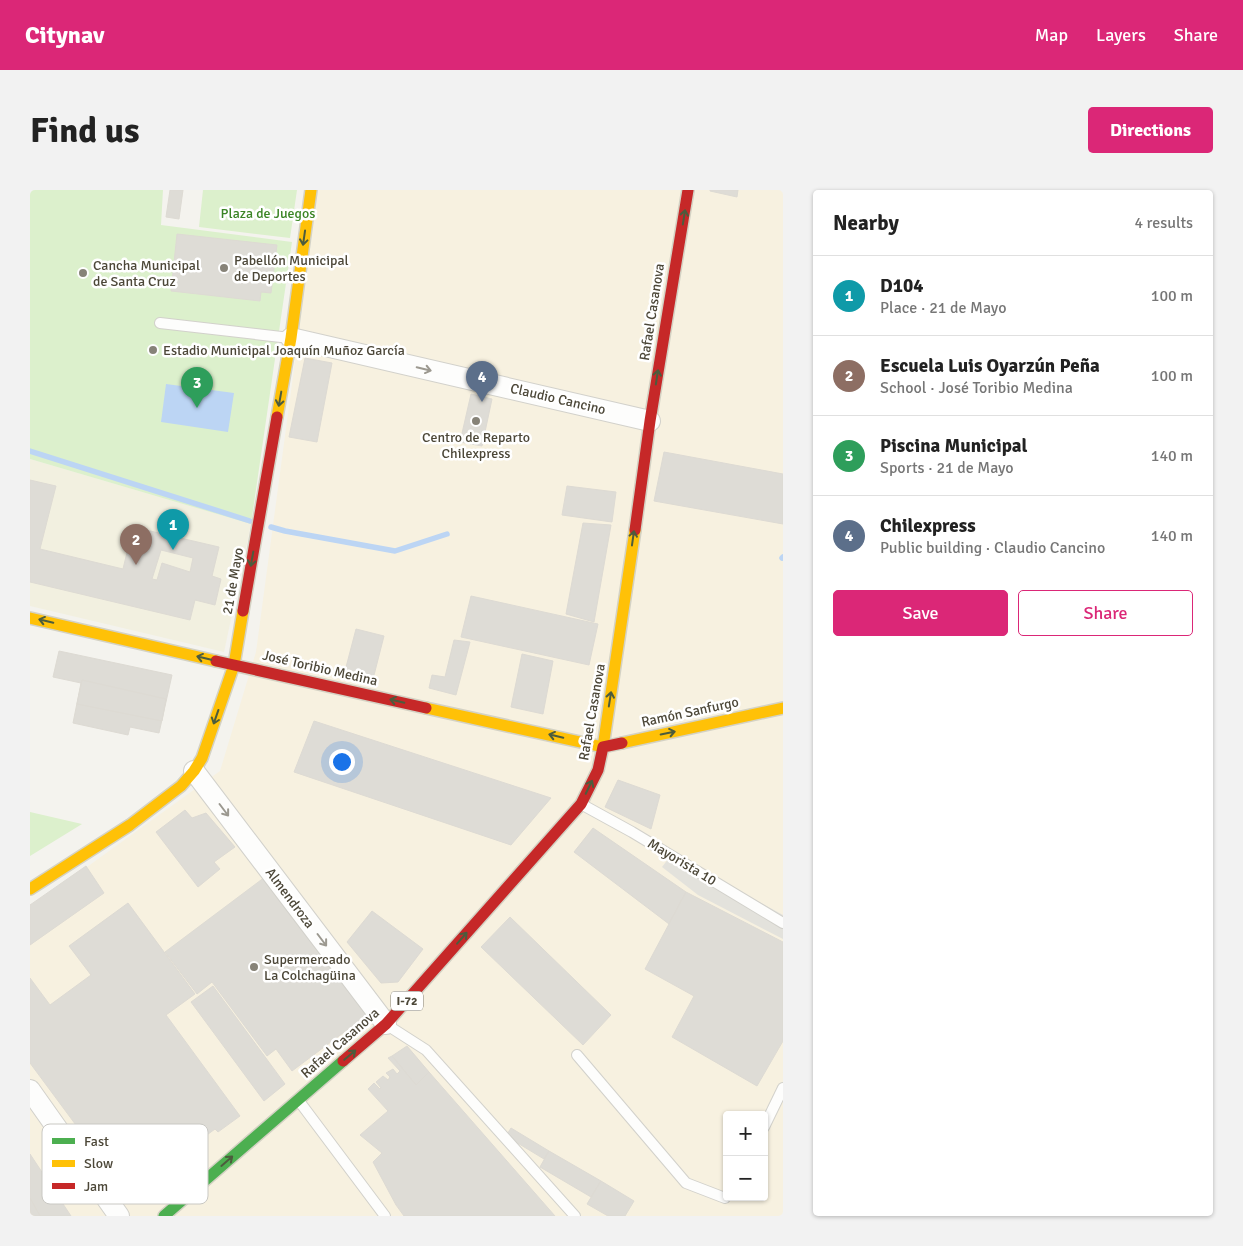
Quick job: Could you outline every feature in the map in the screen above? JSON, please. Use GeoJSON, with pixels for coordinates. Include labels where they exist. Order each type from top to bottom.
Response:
{"type":"FeatureCollection","features":[{"type":"Feature","properties":{"kind":"main road","name":"21 de Mayo"},"geometry":{"type":"LineString","coordinates":[[30,889],[130,825],[181,786],[194,772],[202,758],[234,665],[291,338],[311,190]]}},
{"type":"Feature","properties":{"kind":"main road","name":"Rafael Casanova"},"geometry":{"type":"LineString","coordinates":[[208,1178],[386,1024],[581,804],[598,770],[618,649],[650,421],[688,190]]}},
{"type":"Feature","properties":{"kind":"main road","name":"José Toribio Medina"},"geometry":{"type":"LineString","coordinates":[[30,618],[603,747]]}},
{"type":"Feature","properties":{"kind":"main road","name":"Ramón Sanfurgo"},"geometry":{"type":"LineString","coordinates":[[603,747],[783,708]]}},
{"type":"Feature","properties":{"kind":"main road","name":"Rafael Casanova"},"geometry":{"type":"LineString","coordinates":[[164,1216],[178,1204]]}},
{"type":"Feature","properties":{"kind":"street","name":"Claudio Cancino"},"geometry":{"type":"LineString","coordinates":[[291,338],[650,421]]}},
{"type":"Feature","properties":{"kind":"street","name":"Almendroza"},"geometry":{"type":"LineString","coordinates":[[194,772],[386,1024]]}},
{"type":"Feature","properties":{"kind":"street"},"geometry":{"type":"LineString","coordinates":[[30,1090],[54,1124]]}},
{"type":"Feature","properties":{"kind":"street"},"geometry":{"type":"LineString","coordinates":[[111,1204],[119,1216]]}},
{"type":"Feature","properties":{"kind":"lane"},"geometry":{"type":"LineString","coordinates":[[160,323],[291,338]]}},
{"type":"Feature","properties":{"kind":"lane","name":"Mayorista 10"},"geometry":{"type":"LineString","coordinates":[[581,804],[632,832],[783,922]]}},
{"type":"Feature","properties":{"kind":"lane"},"geometry":{"type":"LineString","coordinates":[[386,1024],[426,1050],[575,1216]]}},
{"type":"Feature","properties":{"kind":"lane"},"geometry":{"type":"LineString","coordinates":[[577,1055],[686,1183],[723,1197]]}},
{"type":"Feature","properties":{"kind":"lane"},"geometry":{"type":"LineString","coordinates":[[768,1119],[783,1088]]}},
{"type":"Feature","properties":{"kind":"lane"},"geometry":{"type":"LineString","coordinates":[[298,1099],[385,1216]]}},
{"type":"Feature","properties":{"kind":"shaded area"},"geometry":{"type":"Polygon","coordinates":[[[318,190],[783,190],[783,1216],[30,1216],[30,908],[220,771],[256,652],[318,190]]]}},
{"type":"Feature","properties":{"kind":"shaded area"},"geometry":{"type":"Polygon","coordinates":[[[30,459],[251,524],[224,652],[30,606],[30,459]]]}},
{"type":"Feature","properties":{"kind":"shaded area"},"geometry":{"type":"Polygon","coordinates":[[[672,854],[783,915],[783,939],[698,895],[662,867],[672,854]]]}},
{"type":"Feature","properties":{"kind":"green space","name":"Estadio Municipal Joaquín Muñoz García"},"geometry":{"type":"Polygon","coordinates":[[[30,190],[163,190],[161,225],[292,242],[251,524],[30,459],[30,190]]]}},
{"type":"Feature","properties":{"kind":"green space","name":"Plaza de Juegos"},"geometry":{"type":"Polygon","coordinates":[[[203,190],[297,190],[290,238],[199,227],[203,190]]]}},
{"type":"Feature","properties":{"kind":"green space"},"geometry":{"type":"Polygon","coordinates":[[[30,812],[82,824],[30,856],[30,812]]]}},
{"type":"Feature","properties":{"kind":"water"},"geometry":{"type":"Polygon","coordinates":[[[166,384],[234,393],[228,432],[161,422],[166,384]]]}},
{"type":"Feature","properties":{"kind":"building"},"geometry":{"type":"Polygon","coordinates":[[[170,190],[183,190],[179,219],[166,217],[170,190]]]}},
{"type":"Feature","properties":{"kind":"building"},"geometry":{"type":"Polygon","coordinates":[[[710,190],[738,190],[737,197],[710,190]]]}},
{"type":"Feature","properties":{"kind":"building","name":"Pabellón Municipal de Deportes"},"geometry":{"type":"Polygon","coordinates":[[[177,234],[277,245],[271,293],[261,292],[260,301],[171,291],[177,234]]]}},
{"type":"Feature","properties":{"kind":"building"},"geometry":{"type":"Polygon","coordinates":[[[305,358],[332,363],[317,442],[289,437],[305,358]]]}},
{"type":"Feature","properties":{"kind":"building","name":"Centro de Reparto Chilexpress"},"geometry":{"type":"Polygon","coordinates":[[[471,394],[492,399],[482,446],[460,442],[471,394]]]}},
{"type":"Feature","properties":{"kind":"building"},"geometry":{"type":"Polygon","coordinates":[[[664,452],[783,474],[783,524],[654,501],[664,452]]]}},
{"type":"Feature","properties":{"kind":"building"},"geometry":{"type":"Polygon","coordinates":[[[30,480],[56,486],[40,549],[123,569],[133,527],[219,547],[212,576],[221,579],[215,605],[195,600],[190,620],[30,582],[30,480]],[[161,550],[152,579],[157,580],[162,563],[190,572],[193,558],[161,550]]]}},
{"type":"Feature","properties":{"kind":"building"},"geometry":{"type":"Polygon","coordinates":[[[567,486],[616,492],[612,522],[562,515],[567,486]]]}},
{"type":"Feature","properties":{"kind":"building"},"geometry":{"type":"Polygon","coordinates":[[[583,523],[611,525],[594,622],[566,614],[583,523]]]}},
{"type":"Feature","properties":{"kind":"building"},"geometry":{"type":"Polygon","coordinates":[[[471,596],[598,624],[589,665],[461,637],[471,596]]]}},
{"type":"Feature","properties":{"kind":"building"},"geometry":{"type":"Polygon","coordinates":[[[356,629],[384,636],[373,679],[345,671],[356,629]]]}},
{"type":"Feature","properties":{"kind":"building"},"geometry":{"type":"Polygon","coordinates":[[[454,640],[470,642],[456,695],[429,688],[432,675],[445,677],[454,640]]]}},
{"type":"Feature","properties":{"kind":"building"},"geometry":{"type":"Polygon","coordinates":[[[59,651],[172,675],[159,733],[130,727],[128,735],[73,723],[81,683],[53,677],[59,651]]]}},
{"type":"Feature","properties":{"kind":"building"},"geometry":{"type":"Polygon","coordinates":[[[522,654],[553,661],[543,714],[511,707],[522,654]]]}},
{"type":"Feature","properties":{"kind":"building"},"geometry":{"type":"Polygon","coordinates":[[[82,680],[166,699],[162,721],[77,704],[82,680]]]}},
{"type":"Feature","properties":{"kind":"building"},"geometry":{"type":"Polygon","coordinates":[[[314,721],[551,798],[511,845],[294,772],[314,721]]]}},
{"type":"Feature","properties":{"kind":"building"},"geometry":{"type":"Polygon","coordinates":[[[618,780],[660,795],[651,829],[605,807],[618,780]]]}},
{"type":"Feature","properties":{"kind":"building"},"geometry":{"type":"Polygon","coordinates":[[[185,810],[192,818],[206,813],[235,847],[214,862],[220,869],[198,887],[156,832],[185,810]]]}},
{"type":"Feature","properties":{"kind":"building"},"geometry":{"type":"Polygon","coordinates":[[[593,828],[686,892],[669,924],[574,852],[593,828]]]}},
{"type":"Feature","properties":{"kind":"building"},"geometry":{"type":"Polygon","coordinates":[[[86,866],[104,893],[30,945],[30,905],[86,866]]]}},
{"type":"Feature","properties":{"kind":"building","name":"Supermercado La Colchagüina"},"geometry":{"type":"Polygon","coordinates":[[[265,877],[367,1015],[292,1071],[276,1049],[267,1056],[212,982],[197,994],[165,952],[265,877]]]}},
{"type":"Feature","properties":{"kind":"building"},"geometry":{"type":"Polygon","coordinates":[[[686,892],[783,942],[783,1041],[757,1086],[672,1037],[694,996],[645,969],[686,892]]]}},
{"type":"Feature","properties":{"kind":"building"},"geometry":{"type":"Polygon","coordinates":[[[128,903],[195,994],[166,1015],[240,1116],[218,1132],[215,1129],[208,1134],[208,1124],[75,1124],[30,1063],[30,978],[50,1005],[91,975],[69,946],[128,903]]]}},
{"type":"Feature","properties":{"kind":"building"},"geometry":{"type":"Polygon","coordinates":[[[372,911],[423,949],[398,982],[381,983],[347,942],[372,911]]]}},
{"type":"Feature","properties":{"kind":"building"},"geometry":{"type":"Polygon","coordinates":[[[510,917],[611,1015],[583,1045],[481,947],[510,917]]]}},
{"type":"Feature","properties":{"kind":"building"},"geometry":{"type":"Polygon","coordinates":[[[213,986],[285,1084],[264,1101],[191,1002],[213,986]]]}},
{"type":"Feature","properties":{"kind":"building"},"geometry":{"type":"Polygon","coordinates":[[[407,1046],[429,1072],[416,1085],[392,1056],[407,1046]]]}},
{"type":"Feature","properties":{"kind":"building"},"geometry":{"type":"Polygon","coordinates":[[[392,1056],[416,1085],[429,1072],[555,1216],[404,1216],[373,1162],[382,1153],[360,1135],[388,1111],[368,1089],[374,1083],[380,1089],[376,1082],[383,1076],[388,1080],[390,1077],[386,1073],[393,1069],[397,1074],[400,1071],[388,1058],[392,1056]]]}},
{"type":"Feature","properties":{"kind":"building"},"geometry":{"type":"Polygon","coordinates":[[[511,1128],[549,1151],[544,1159],[506,1136],[511,1128]]]}},
{"type":"Feature","properties":{"kind":"building"},"geometry":{"type":"Polygon","coordinates":[[[549,1151],[601,1181],[591,1197],[540,1167],[549,1151]]]}},
{"type":"Feature","properties":{"kind":"building"},"geometry":{"type":"Polygon","coordinates":[[[30,1154],[42,1172],[42,1204],[63,1204],[71,1216],[40,1216],[30,1198],[30,1154]]]}},
{"type":"Feature","properties":{"kind":"building"},"geometry":{"type":"Polygon","coordinates":[[[601,1181],[634,1201],[625,1216],[608,1216],[587,1204],[601,1181]]]}},
{"type":"Feature","properties":{"kind":"building"},"geometry":{"type":"Polygon","coordinates":[[[30,1198],[40,1216],[30,1216],[30,1198]]]}},
{"type":"Feature","properties":{"kind":"waterway"},"geometry":{"type":"LineString","coordinates":[[30,451],[250,521]]}},
{"type":"Feature","properties":{"kind":"waterway"},"geometry":{"type":"LineString","coordinates":[[271,527],[395,551],[447,534]]}},
{"type":"Feature","properties":{"kind":"traffic: fast"},"geometry":{"type":"LineString","coordinates":[[208,1178],[343,1061]]}},
{"type":"Feature","properties":{"kind":"traffic: fast"},"geometry":{"type":"LineString","coordinates":[[164,1216],[178,1204]]}},
{"type":"Feature","properties":{"kind":"traffic: slow"},"geometry":{"type":"LineString","coordinates":[[277,417],[291,338],[311,190]]}},
{"type":"Feature","properties":{"kind":"traffic: slow"},"geometry":{"type":"LineString","coordinates":[[426,708],[603,747],[635,530]]}},
{"type":"Feature","properties":{"kind":"traffic: slow"},"geometry":{"type":"LineString","coordinates":[[30,889],[130,825],[181,786],[194,771],[202,758],[234,665],[243,611]]}},
{"type":"Feature","properties":{"kind":"traffic: slow"},"geometry":{"type":"LineString","coordinates":[[30,618],[216,661]]}},
{"type":"Feature","properties":{"kind":"traffic: slow"},"geometry":{"type":"LineString","coordinates":[[622,743],[783,708]]}},
{"type":"Feature","properties":{"kind":"traffic: jam"},"geometry":{"type":"LineString","coordinates":[[635,530],[650,421],[688,190]]}},
{"type":"Feature","properties":{"kind":"traffic: jam"},"geometry":{"type":"LineString","coordinates":[[243,611],[277,417]]}},
{"type":"Feature","properties":{"kind":"traffic: jam"},"geometry":{"type":"LineString","coordinates":[[216,661],[426,708]]}},
{"type":"Feature","properties":{"kind":"traffic: jam"},"geometry":{"type":"LineString","coordinates":[[343,1061],[386,1024],[581,804],[598,770],[603,747],[622,743]]}},
{"type":"Feature","properties":{"kind":"place","name":"Pabellón Municipal de Deportes"},"geometry":{"type":"Point","coordinates":[224,268]}},
{"type":"Feature","properties":{"kind":"place","name":"Cancha Municipal de Santa Cruz"},"geometry":{"type":"Point","coordinates":[83,273]}},
{"type":"Feature","properties":{"kind":"place","name":"Estadio Municipal Joaquín Muñoz García"},"geometry":{"type":"Point","coordinates":[153,350]}},
{"type":"Feature","properties":{"kind":"place","name":"Chilexpress"},"geometry":{"type":"Point","coordinates":[482,402]}},
{"type":"Feature","properties":{"kind":"place","name":"Piscina Municipal"},"geometry":{"type":"Point","coordinates":[197,408]}},
{"type":"Feature","properties":{"kind":"place","name":"Centro de Reparto Chilexpress"},"geometry":{"type":"Point","coordinates":[476,421]}},
{"type":"Feature","properties":{"kind":"place","name":"D104"},"geometry":{"type":"Point","coordinates":[173,550]}},
{"type":"Feature","properties":{"kind":"place","name":"Escuela Luis Oyarzún Peña"},"geometry":{"type":"Point","coordinates":[136,565]}},
{"type":"Feature","properties":{"kind":"place","name":"Supermercado La Colchagüina"},"geometry":{"type":"Point","coordinates":[254,967]}}]}
